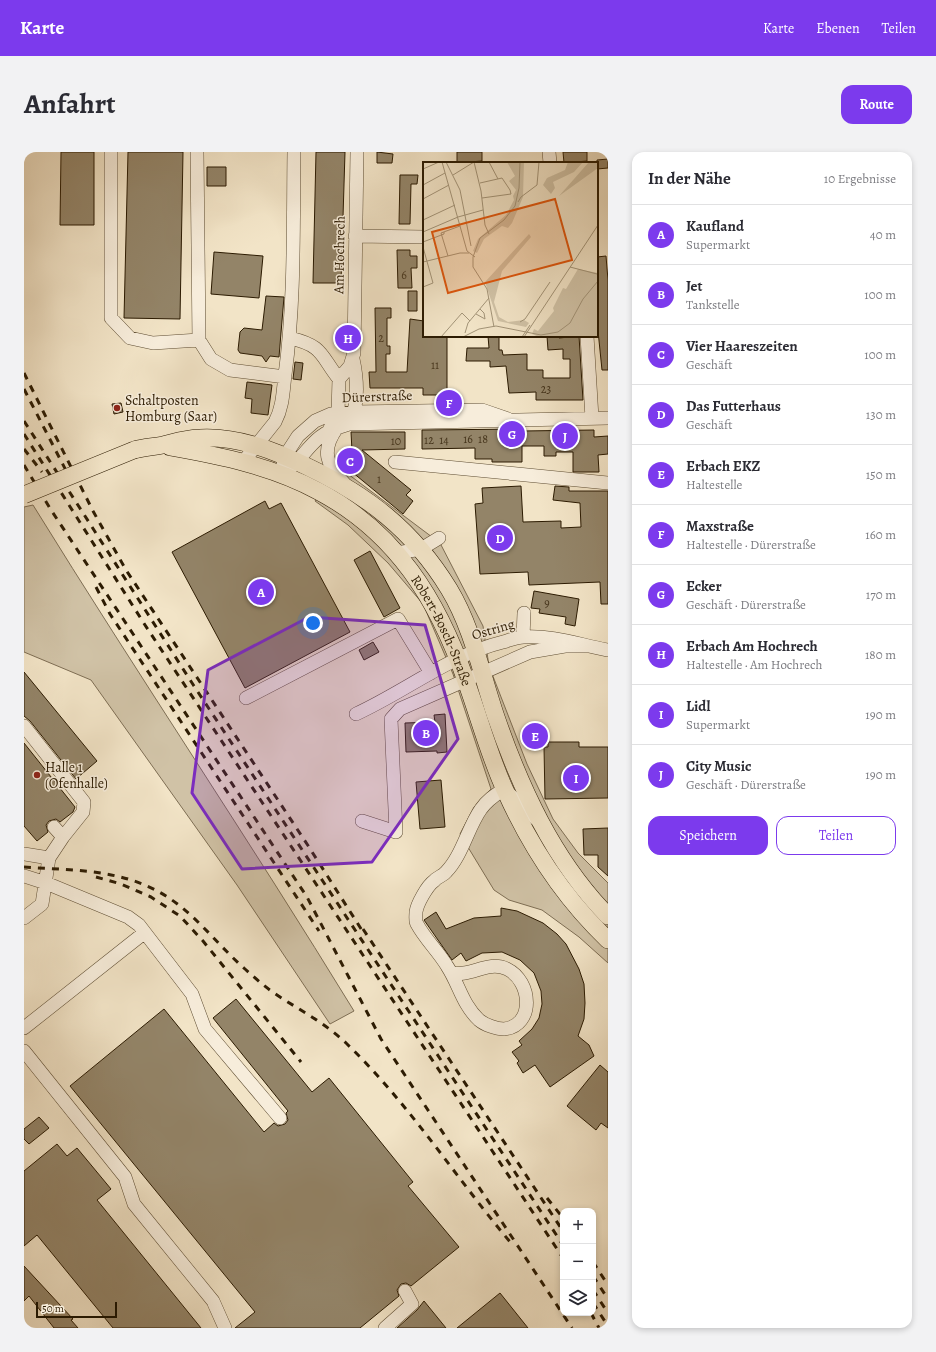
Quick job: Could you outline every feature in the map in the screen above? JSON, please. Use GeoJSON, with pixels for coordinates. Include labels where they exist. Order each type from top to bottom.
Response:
{"type":"FeatureCollection","features":[{"type":"Feature","properties":{"kind":"main road","name":"Robert-Bosch-Straße"},"geometry":{"type":"LineString","coordinates":[[24,495],[134,450],[199,438],[256,446],[292,459],[350,488],[367,500],[391,518],[421,549],[450,591],[462,614],[508,750],[542,826],[567,866],[608,916]]}},
{"type":"Feature","properties":{"kind":"main road","name":"Robert-Bosch-Straße"},"geometry":{"type":"LineString","coordinates":[[160,445],[243,462],[283,474],[318,490],[348,510],[377,534],[396,553],[418,579],[430,599],[466,679],[504,790],[526,832],[548,869],[592,925],[608,940]]}},
{"type":"Feature","properties":{"kind":"street"},"geometry":{"type":"LineString","coordinates":[[111,152],[111,318],[130,338],[153,343],[199,340]]}},
{"type":"Feature","properties":{"kind":"street"},"geometry":{"type":"LineString","coordinates":[[197,152],[199,340],[210,359],[230,370],[285,377]]}},
{"type":"Feature","properties":{"kind":"street"},"geometry":{"type":"LineString","coordinates":[[243,462],[279,415],[290,338],[294,152]]}},
{"type":"Feature","properties":{"kind":"street","name":"Am Hochrech"},"geometry":{"type":"LineString","coordinates":[[338,428],[355,412],[356,373],[353,359],[357,152]]}},
{"type":"Feature","properties":{"kind":"street"},"geometry":{"type":"LineString","coordinates":[[549,152],[550,162]]}},
{"type":"Feature","properties":{"kind":"street"},"geometry":{"type":"LineString","coordinates":[[355,236],[423,237]]}},
{"type":"Feature","properties":{"kind":"street"},"geometry":{"type":"LineString","coordinates":[[587,337],[592,418]]}},
{"type":"Feature","properties":{"kind":"street"},"geometry":{"type":"LineString","coordinates":[[290,338],[309,343],[320,350],[339,379],[338,428],[328,444],[328,460],[334,472],[350,488]]}},
{"type":"Feature","properties":{"kind":"street"},"geometry":{"type":"LineString","coordinates":[[339,379],[350,366],[353,359]]}},
{"type":"Feature","properties":{"kind":"street","name":"Dürerstraße"},"geometry":{"type":"LineString","coordinates":[[292,459],[295,440],[316,421],[338,413],[482,410],[508,419]]}},
{"type":"Feature","properties":{"kind":"street","name":"Dürerstraße"},"geometry":{"type":"LineString","coordinates":[[283,474],[292,459],[320,437],[338,428],[496,422],[508,419],[608,418]]}},
{"type":"Feature","properties":{"kind":"street"},"geometry":{"type":"LineString","coordinates":[[394,462],[608,483]]}},
{"type":"Feature","properties":{"kind":"street"},"geometry":{"type":"LineString","coordinates":[[396,553],[421,549],[439,538]]}},
{"type":"Feature","properties":{"kind":"street"},"geometry":{"type":"LineString","coordinates":[[523,637],[524,613]]}},
{"type":"Feature","properties":{"kind":"street"},"geometry":{"type":"LineString","coordinates":[[246,698],[398,619],[431,674]]}},
{"type":"Feature","properties":{"kind":"street","name":"Ostring"},"geometry":{"type":"LineString","coordinates":[[356,714],[383,701],[475,650],[523,637],[572,642],[608,650]]}},
{"type":"Feature","properties":{"kind":"street","name":"Ostring"},"geometry":{"type":"LineString","coordinates":[[362,821],[396,832],[391,720],[400,709],[530,652],[564,646],[585,646]]}},
{"type":"Feature","properties":{"kind":"street"},"geometry":{"type":"LineString","coordinates":[[24,726],[84,802],[83,812],[49,858],[42,904],[24,918]]}},
{"type":"Feature","properties":{"kind":"street"},"geometry":{"type":"LineString","coordinates":[[452,973],[460,975],[495,966],[512,972],[521,981],[526,994],[527,1003],[523,1016],[510,1028],[502,1029],[480,1021],[462,999],[452,973],[416,923],[416,910],[433,881],[446,872],[454,860],[481,808],[493,796],[504,790],[542,826]]}},
{"type":"Feature","properties":{"kind":"street"},"geometry":{"type":"LineString","coordinates":[[54,827],[64,837]]}},
{"type":"Feature","properties":{"kind":"street"},"geometry":{"type":"LineString","coordinates":[[24,854],[49,858]]}},
{"type":"Feature","properties":{"kind":"street"},"geometry":{"type":"LineString","coordinates":[[24,876],[46,883],[128,917],[139,925],[192,994],[205,1029],[280,1118]]}},
{"type":"Feature","properties":{"kind":"street"},"geometry":{"type":"LineString","coordinates":[[592,925],[608,931]]}},
{"type":"Feature","properties":{"kind":"street"},"geometry":{"type":"LineString","coordinates":[[24,1028],[144,932]]}},
{"type":"Feature","properties":{"kind":"street"},"geometry":{"type":"LineString","coordinates":[[24,1051],[125,1177],[134,1204],[214,1301],[225,1328]]}},
{"type":"Feature","properties":{"kind":"street"},"geometry":{"type":"LineString","coordinates":[[385,1328],[412,1304],[405,1291]]}},
{"type":"Feature","properties":{"kind":"highlighted area"},"geometry":{"type":"Polygon","coordinates":[[[309,617],[425,625],[458,739],[372,862],[242,869],[192,793],[208,670],[309,617]]]}},
{"type":"Feature","properties":{"kind":"shaded area"},"geometry":{"type":"Polygon","coordinates":[[[340,468],[440,543],[483,626],[489,666],[527,764],[553,819],[578,853],[608,883],[608,963],[579,937],[542,910],[509,900],[494,890],[460,834],[474,807],[491,789],[453,674],[423,604],[388,563],[348,525],[315,501],[340,468]]]}},
{"type":"Feature","properties":{"kind":"shaded area"},"geometry":{"type":"Polygon","coordinates":[[[33,505],[315,947],[354,1011],[330,1024],[237,885],[91,680],[24,652],[24,507],[33,505]]]}},
{"type":"Feature","properties":{"kind":"building"},"geometry":{"type":"Polygon","coordinates":[[[61,152],[94,152],[94,225],[60,225],[61,152]]]}},
{"type":"Feature","properties":{"kind":"building"},"geometry":{"type":"Polygon","coordinates":[[[128,152],[183,152],[180,319],[124,318],[128,152]]]}},
{"type":"Feature","properties":{"kind":"building"},"geometry":{"type":"Polygon","coordinates":[[[316,152],[345,152],[341,283],[313,283],[316,152]]]}},
{"type":"Feature","properties":{"kind":"building"},"geometry":{"type":"Polygon","coordinates":[[[377,152],[393,154],[392,163],[377,163],[377,152]]]}},
{"type":"Feature","properties":{"kind":"building"},"geometry":{"type":"Polygon","coordinates":[[[457,152],[482,152],[482,161],[457,162],[457,152]]]}},
{"type":"Feature","properties":{"kind":"building"},"geometry":{"type":"Polygon","coordinates":[[[563,152],[587,152],[587,161],[564,162],[563,152]]]}},
{"type":"Feature","properties":{"kind":"building"},"geometry":{"type":"Polygon","coordinates":[[[608,159],[608,168],[598,169],[597,160],[608,159]]]}},
{"type":"Feature","properties":{"kind":"building"},"geometry":{"type":"Polygon","coordinates":[[[207,167],[226,167],[226,186],[207,186],[207,167]]]}},
{"type":"Feature","properties":{"kind":"building"},"geometry":{"type":"Polygon","coordinates":[[[400,175],[418,175],[417,184],[411,184],[410,224],[399,224],[400,175]]]}},
{"type":"Feature","properties":{"kind":"building"},"geometry":{"type":"Polygon","coordinates":[[[397,250],[410,250],[410,256],[417,256],[417,268],[411,268],[412,288],[398,288],[397,250]]]}},
{"type":"Feature","properties":{"kind":"building"},"geometry":{"type":"Polygon","coordinates":[[[214,252],[263,256],[259,298],[211,294],[214,252]]]}},
{"type":"Feature","properties":{"kind":"building"},"geometry":{"type":"Polygon","coordinates":[[[606,256],[608,280],[608,370],[602,370],[598,331],[598,257],[606,256]]]}},
{"type":"Feature","properties":{"kind":"building"},"geometry":{"type":"Polygon","coordinates":[[[408,291],[417,291],[417,311],[408,311],[408,291]]]}},
{"type":"Feature","properties":{"kind":"building"},"geometry":{"type":"Polygon","coordinates":[[[266,296],[284,297],[279,357],[270,356],[266,362],[262,356],[240,353],[238,350],[240,332],[244,328],[262,330],[266,296]]]}},
{"type":"Feature","properties":{"kind":"building"},"geometry":{"type":"Polygon","coordinates":[[[375,308],[391,308],[391,318],[387,318],[387,346],[390,346],[390,354],[386,354],[386,372],[407,372],[410,319],[423,321],[423,337],[447,337],[447,395],[423,395],[423,388],[370,388],[369,372],[376,372],[375,308]]]}},
{"type":"Feature","properties":{"kind":"building"},"geometry":{"type":"Polygon","coordinates":[[[488,337],[499,337],[499,350],[502,350],[503,355],[527,354],[527,370],[543,370],[543,378],[570,378],[570,359],[563,359],[563,349],[548,350],[547,337],[579,337],[583,400],[536,400],[536,392],[509,393],[506,366],[490,367],[490,361],[466,361],[467,348],[489,348],[488,337]]]}},
{"type":"Feature","properties":{"kind":"building"},"geometry":{"type":"Polygon","coordinates":[[[295,362],[303,363],[301,380],[293,379],[295,362]]]}},
{"type":"Feature","properties":{"kind":"building"},"geometry":{"type":"Polygon","coordinates":[[[247,382],[272,385],[268,415],[251,413],[252,399],[245,398],[247,382]]]}},
{"type":"Feature","properties":{"kind":"building"},"geometry":{"type":"Polygon","coordinates":[[[121,403],[123,412],[114,414],[112,404],[121,403]]]}},
{"type":"Feature","properties":{"kind":"building"},"geometry":{"type":"Polygon","coordinates":[[[522,429],[522,431],[594,430],[594,437],[608,436],[608,454],[598,455],[599,472],[573,472],[573,452],[556,452],[556,456],[544,456],[544,446],[522,446],[522,462],[492,462],[492,459],[475,459],[475,448],[422,449],[422,430],[522,429]]]}},
{"type":"Feature","properties":{"kind":"building"},"geometry":{"type":"Polygon","coordinates":[[[351,432],[405,432],[405,449],[362,450],[411,490],[406,495],[413,501],[403,514],[346,467],[348,451],[352,451],[351,432]]]}},
{"type":"Feature","properties":{"kind":"building"},"geometry":{"type":"Polygon","coordinates":[[[521,486],[523,522],[561,521],[561,528],[581,527],[580,503],[553,500],[555,486],[569,487],[569,491],[608,491],[608,604],[601,604],[600,582],[529,585],[528,572],[480,574],[475,504],[483,503],[482,488],[521,486]]]}},
{"type":"Feature","properties":{"kind":"building"},"geometry":{"type":"Polygon","coordinates":[[[265,501],[269,509],[281,503],[350,632],[245,688],[172,552],[265,501]]]}},
{"type":"Feature","properties":{"kind":"building"},"geometry":{"type":"Polygon","coordinates":[[[370,551],[400,608],[384,617],[354,560],[370,551]]]}},
{"type":"Feature","properties":{"kind":"building"},"geometry":{"type":"Polygon","coordinates":[[[534,591],[579,599],[575,626],[565,624],[566,617],[539,613],[540,609],[531,608],[534,591]]]}},
{"type":"Feature","properties":{"kind":"building"},"geometry":{"type":"Polygon","coordinates":[[[373,642],[379,652],[364,660],[359,650],[373,642]]]}},
{"type":"Feature","properties":{"kind":"building"},"geometry":{"type":"Polygon","coordinates":[[[24,672],[97,761],[76,779],[30,721],[24,716],[24,672]]]}},
{"type":"Feature","properties":{"kind":"building"},"geometry":{"type":"Polygon","coordinates":[[[445,714],[447,752],[406,752],[405,723],[435,722],[434,715],[445,714]]]}},
{"type":"Feature","properties":{"kind":"building"},"geometry":{"type":"Polygon","coordinates":[[[548,742],[579,742],[579,747],[608,747],[608,798],[545,799],[544,747],[548,747],[548,742]]]}},
{"type":"Feature","properties":{"kind":"building","name":"Halle 1 (Ofenhalle)"},"geometry":{"type":"Polygon","coordinates":[[[24,743],[75,807],[73,812],[60,822],[56,819],[49,821],[46,825],[48,832],[37,841],[24,826],[24,743]]]}},
{"type":"Feature","properties":{"kind":"building"},"geometry":{"type":"Polygon","coordinates":[[[441,780],[445,827],[420,829],[416,782],[441,780]]]}},
{"type":"Feature","properties":{"kind":"building"},"geometry":{"type":"Polygon","coordinates":[[[608,828],[608,876],[598,867],[598,855],[584,855],[583,829],[608,828]]]}},
{"type":"Feature","properties":{"kind":"building"},"geometry":{"type":"Polygon","coordinates":[[[501,908],[517,911],[543,923],[557,934],[566,944],[579,969],[584,984],[584,1019],[578,1036],[589,1045],[594,1056],[550,1087],[535,1065],[523,1073],[517,1063],[519,1061],[512,1052],[522,1045],[519,1041],[532,1029],[539,1018],[542,1004],[541,991],[534,973],[520,960],[502,952],[482,953],[466,961],[461,953],[452,960],[424,920],[436,912],[446,929],[474,918],[501,916],[501,908]]]}},
{"type":"Feature","properties":{"kind":"building"},"geometry":{"type":"Polygon","coordinates":[[[236,999],[312,1092],[329,1078],[413,1182],[408,1186],[459,1247],[411,1286],[406,1283],[401,1284],[397,1290],[399,1296],[360,1328],[235,1328],[255,1312],[70,1086],[164,1009],[264,1132],[274,1123],[278,1126],[285,1124],[288,1120],[286,1113],[288,1111],[213,1018],[236,999]]]}},
{"type":"Feature","properties":{"kind":"building"},"geometry":{"type":"Polygon","coordinates":[[[600,1065],[608,1072],[608,1128],[601,1123],[596,1130],[567,1106],[600,1065]]]}},
{"type":"Feature","properties":{"kind":"building"},"geometry":{"type":"Polygon","coordinates":[[[39,1117],[49,1128],[29,1144],[24,1139],[24,1129],[39,1117]]]}},
{"type":"Feature","properties":{"kind":"building"},"geometry":{"type":"Polygon","coordinates":[[[57,1144],[67,1156],[77,1148],[111,1189],[97,1200],[201,1328],[113,1328],[37,1235],[24,1246],[24,1171],[57,1144]]]}},
{"type":"Feature","properties":{"kind":"building"},"geometry":{"type":"Polygon","coordinates":[[[24,1266],[73,1319],[71,1320],[78,1328],[54,1328],[29,1296],[24,1301],[24,1266]]]}},
{"type":"Feature","properties":{"kind":"building"},"geometry":{"type":"Polygon","coordinates":[[[500,1293],[528,1328],[457,1328],[500,1293]]]}},
{"type":"Feature","properties":{"kind":"building"},"geometry":{"type":"Polygon","coordinates":[[[424,1301],[446,1328],[397,1328],[417,1310],[424,1301]]]}},
{"type":"Feature","properties":{"kind":"railway"},"geometry":{"type":"LineString","coordinates":[[24,373],[93,511],[126,570],[307,844],[365,935]]}},
{"type":"Feature","properties":{"kind":"railway"},"geometry":{"type":"LineString","coordinates":[[24,389],[75,488]]}},
{"type":"Feature","properties":{"kind":"railway"},"geometry":{"type":"LineString","coordinates":[[24,421],[194,686],[562,1244]]}},
{"type":"Feature","properties":{"kind":"railway"},"geometry":{"type":"LineString","coordinates":[[24,434],[145,625],[560,1253]]}},
{"type":"Feature","properties":{"kind":"railway"},"geometry":{"type":"LineString","coordinates":[[24,449],[42,472]]}},
{"type":"Feature","properties":{"kind":"railway"},"geometry":{"type":"LineString","coordinates":[[24,465],[51,510],[307,897],[381,1039],[572,1328]]}},
{"type":"Feature","properties":{"kind":"railway"},"geometry":{"type":"LineString","coordinates":[[96,587],[110,614],[319,931]]}},
{"type":"Feature","properties":{"kind":"railway"},"geometry":{"type":"LineString","coordinates":[[24,867],[87,871],[118,876],[147,886],[175,902],[260,982],[340,1037],[371,1068],[392,1092],[511,1243]]}},
{"type":"Feature","properties":{"kind":"railway"},"geometry":{"type":"LineString","coordinates":[[96,877],[121,884],[151,897],[180,916],[203,941],[301,1062]]}},
{"type":"Feature","properties":{"kind":"railway"},"geometry":{"type":"LineString","coordinates":[[363,929],[560,1226]]}},
{"type":"Feature","properties":{"kind":"railway"},"geometry":{"type":"LineString","coordinates":[[547,1198],[560,1214]]}},
{"type":"Feature","properties":{"kind":"railway"},"geometry":{"type":"LineString","coordinates":[[596,1267],[608,1285]]}},
{"type":"Feature","properties":{"kind":"railway"},"geometry":{"type":"LineString","coordinates":[[596,1280],[608,1299]]}},
{"type":"Feature","properties":{"kind":"railway"},"geometry":{"type":"LineString","coordinates":[[596,1295],[608,1313]]}},
{"type":"Feature","properties":{"kind":"railway"},"geometry":{"type":"LineString","coordinates":[[596,1308],[608,1326]]}},
{"type":"Feature","properties":{"kind":"railway"},"geometry":{"type":"LineString","coordinates":[[593,1316],[599,1328]]}},
{"type":"Feature","properties":{"kind":"place","name":"Erbach Am Hochrech"},"geometry":{"type":"Point","coordinates":[348,338]}},
{"type":"Feature","properties":{"kind":"place","name":"Maxstraße"},"geometry":{"type":"Point","coordinates":[449,403]}},
{"type":"Feature","properties":{"kind":"place","name":"Schaltposten Homburg (Saar)"},"geometry":{"type":"Point","coordinates":[117,408]}},
{"type":"Feature","properties":{"kind":"place","name":"Ecker"},"geometry":{"type":"Point","coordinates":[512,434]}},
{"type":"Feature","properties":{"kind":"place","name":"City Music"},"geometry":{"type":"Point","coordinates":[565,436]}},
{"type":"Feature","properties":{"kind":"place","name":"Vier Haareszeiten"},"geometry":{"type":"Point","coordinates":[350,461]}},
{"type":"Feature","properties":{"kind":"place","name":"Das Futterhaus"},"geometry":{"type":"Point","coordinates":[500,538]}},
{"type":"Feature","properties":{"kind":"place","name":"Kaufland"},"geometry":{"type":"Point","coordinates":[261,592]}},
{"type":"Feature","properties":{"kind":"place","name":"Jet"},"geometry":{"type":"Point","coordinates":[426,733]}},
{"type":"Feature","properties":{"kind":"place","name":"Erbach EKZ"},"geometry":{"type":"Point","coordinates":[535,736]}},
{"type":"Feature","properties":{"kind":"place","name":"Halle 1 (Ofenhalle)"},"geometry":{"type":"Point","coordinates":[37,775]}},
{"type":"Feature","properties":{"kind":"place","name":"Lidl"},"geometry":{"type":"Point","coordinates":[576,778]}}]}
